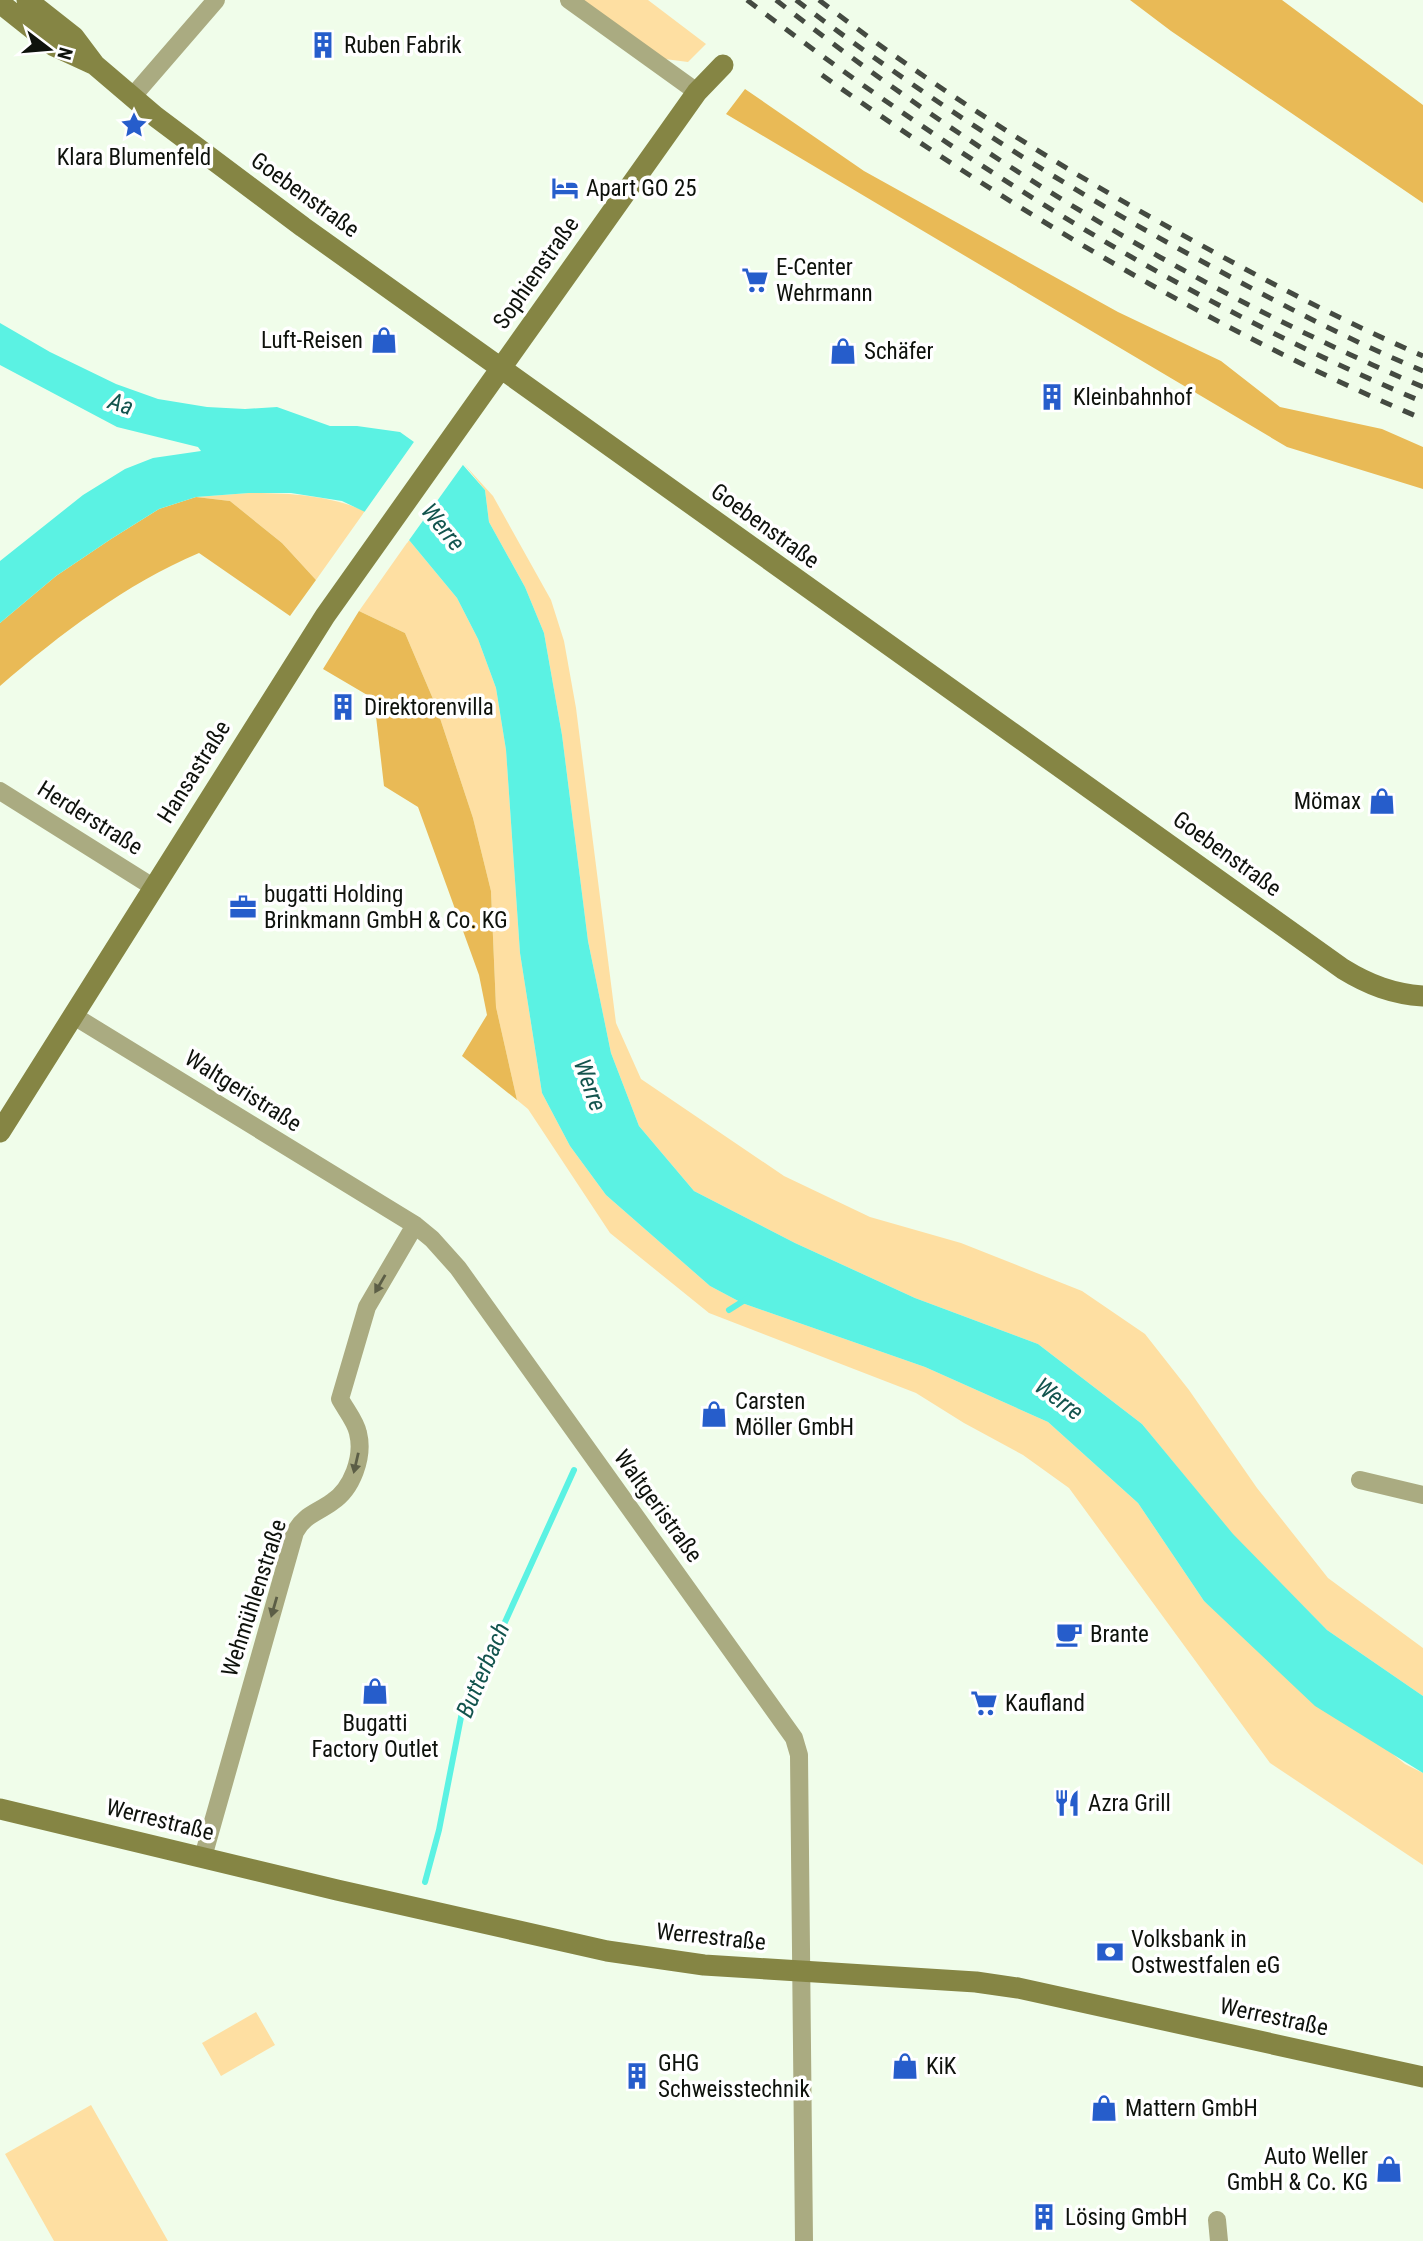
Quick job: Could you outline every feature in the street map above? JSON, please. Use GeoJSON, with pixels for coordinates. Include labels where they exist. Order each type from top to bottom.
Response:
{"type":"FeatureCollection","features":[{"type":"Feature","properties":{"kind":"street","name":"Goebenstraße"},"geometry":{"type":"LineString","coordinates":[[27,0],[74,37],[95,65],[156,117],[281,210],[1343,970],[1383,989],[1405,995],[1423,996]]}},
{"type":"Feature","properties":{"kind":"street"},"geometry":{"type":"LineString","coordinates":[[133,96],[216,0]]}},
{"type":"Feature","properties":{"kind":"street"},"geometry":{"type":"LineString","coordinates":[[569,0],[697,92]]}},
{"type":"Feature","properties":{"kind":"street","name":"Goebenstraße"},"geometry":{"type":"LineString","coordinates":[[0,3],[54,46],[95,65]]}},
{"type":"Feature","properties":{"kind":"street","name":"Sophienstraße"},"geometry":{"type":"LineString","coordinates":[[445,447],[697,92],[723,65]]}},
{"type":"Feature","properties":{"kind":"street","name":"Hansastraße"},"geometry":{"type":"LineString","coordinates":[[0,1132],[338,596],[445,447]]}},
{"type":"Feature","properties":{"kind":"street","name":"Herderstraße"},"geometry":{"type":"LineString","coordinates":[[0,791],[153,887]]}},
{"type":"Feature","properties":{"kind":"street","name":"Waltgeristraße"},"geometry":{"type":"LineString","coordinates":[[74,1016],[415,1225],[432,1239],[458,1268],[794,1738],[799,1755],[804,2241]]}},
{"type":"Feature","properties":{"kind":"street","name":"Wehmühlenstraße"},"geometry":{"type":"LineString","coordinates":[[203,1857],[295,1532],[302,1519],[336,1499],[353,1476],[359,1455],[358,1433],[340,1399],[367,1307],[415,1225]]}},
{"type":"Feature","properties":{"kind":"street"},"geometry":{"type":"LineString","coordinates":[[1360,1480],[1423,1495]]}},
{"type":"Feature","properties":{"kind":"street","name":"Werrestraße"},"geometry":{"type":"LineString","coordinates":[[0,1809],[607,1951],[705,1965],[976,1982],[1018,1988],[1423,2077]]}},
{"type":"Feature","properties":{"kind":"street"},"geometry":{"type":"LineString","coordinates":[[1217,2220],[1219,2241]]}},
{"type":"Feature","properties":{"kind":"shaded area"},"geometry":{"type":"Polygon","coordinates":[[[576,0],[648,0],[706,44],[688,62],[657,58],[576,0]]]}},
{"type":"Feature","properties":{"kind":"shaded area"},"geometry":{"type":"Polygon","coordinates":[[[1130,0],[1282,0],[1423,105],[1423,203],[1171,31],[1130,0]]]}},
{"type":"Feature","properties":{"kind":"shaded area"},"geometry":{"type":"Polygon","coordinates":[[[745,89],[864,171],[1118,312],[1221,361],[1280,407],[1382,429],[1423,447],[1423,489],[1287,447],[726,114],[745,89]]]}},
{"type":"Feature","properties":{"kind":"shaded area"},"geometry":{"type":"Polygon","coordinates":[[[463,463],[493,496],[551,600],[564,641],[576,708],[616,1023],[641,1079],[784,1176],[870,1217],[961,1243],[1082,1291],[1145,1334],[1189,1390],[1257,1488],[1328,1578],[1423,1648],[1423,1696],[1327,1630],[1233,1535],[1142,1424],[1038,1344],[915,1298],[795,1243],[694,1191],[639,1126],[611,1053],[588,941],[562,735],[544,633],[525,587],[489,522],[485,490],[463,463]]]}},
{"type":"Feature","properties":{"kind":"shaded area"},"geometry":{"type":"Polygon","coordinates":[[[249,493],[309,496],[337,501],[365,511],[316,580],[282,543],[230,501],[196,497],[249,493]]]}},
{"type":"Feature","properties":{"kind":"shaded area"},"geometry":{"type":"Polygon","coordinates":[[[196,497],[230,501],[282,543],[316,580],[290,616],[199,553],[120,595],[46,648],[0,686],[0,623],[56,576],[111,539],[159,509],[196,497]]]}},
{"type":"Feature","properties":{"kind":"shaded area"},"geometry":{"type":"Polygon","coordinates":[[[409,540],[457,598],[478,639],[496,688],[506,750],[520,953],[542,1093],[570,1146],[606,1195],[710,1286],[742,1303],[925,1367],[1048,1422],[1138,1503],[1204,1601],[1405,1764],[1423,1773],[1423,1865],[1270,1763],[1069,1488],[1023,1455],[916,1393],[709,1313],[610,1233],[528,1109],[517,1100],[496,1007],[491,891],[473,818],[436,706],[405,633],[359,611],[409,540]]]}},
{"type":"Feature","properties":{"kind":"shaded area"},"geometry":{"type":"Polygon","coordinates":[[[359,611],[405,633],[436,706],[473,818],[491,891],[496,1007],[517,1100],[462,1056],[487,1015],[479,975],[418,807],[384,786],[374,699],[323,669],[359,611]]]}},
{"type":"Feature","properties":{"kind":"shaded area"},"geometry":{"type":"Polygon","coordinates":[[[256,2012],[275,2045],[221,2076],[202,2043],[256,2012]]]}},
{"type":"Feature","properties":{"kind":"shaded area"},"geometry":{"type":"Polygon","coordinates":[[[91,2105],[168,2241],[54,2241],[5,2154],[91,2105]]]}},
{"type":"Feature","properties":{"kind":"water"},"geometry":{"type":"Polygon","coordinates":[[[0,323],[50,352],[116,384],[158,399],[207,407],[277,407],[330,426],[357,426],[400,432],[414,442],[463,465],[485,490],[489,522],[525,587],[544,633],[562,735],[588,941],[611,1053],[639,1126],[694,1191],[795,1243],[915,1298],[1038,1344],[1142,1424],[1233,1534],[1327,1630],[1423,1696],[1423,1773],[1315,1706],[1204,1601],[1138,1503],[1048,1422],[925,1367],[742,1303],[710,1286],[606,1195],[570,1146],[542,1093],[520,953],[506,750],[496,688],[478,639],[457,598],[409,540],[384,521],[342,501],[291,493],[196,497],[159,509],[111,539],[56,576],[0,623],[0,561],[83,495],[125,469],[153,458],[201,451],[198,447],[117,427],[0,365],[0,323]]]}},
{"type":"Feature","properties":{"kind":"pier"},"geometry":{"type":"Polygon","coordinates":[[[416,439],[465,462],[407,543],[382,523],[363,514],[416,439]]]}},
{"type":"Feature","properties":{"kind":"waterway","name":"Butterbach"},"geometry":{"type":"LineString","coordinates":[[729,1310],[748,1298]]}},
{"type":"Feature","properties":{"kind":"waterway","name":"Butterbach"},"geometry":{"type":"LineString","coordinates":[[425,1882],[439,1830],[463,1707],[500,1633],[574,1470]]}},
{"type":"Feature","properties":{"kind":"railway"},"geometry":{"type":"LineString","coordinates":[[747,0],[907,116],[1073,222],[1245,319],[1423,402]]}},
{"type":"Feature","properties":{"kind":"railway"},"geometry":{"type":"LineString","coordinates":[[776,0],[928,112],[1087,215],[1252,307],[1423,387]]}},
{"type":"Feature","properties":{"kind":"railway"},"geometry":{"type":"LineString","coordinates":[[796,0],[945,106],[1099,203],[1232,278],[1368,347],[1423,371]]}},
{"type":"Feature","properties":{"kind":"railway"},"geometry":{"type":"LineString","coordinates":[[819,0],[957,99],[1101,188],[1282,288],[1423,356]]}},
{"type":"Feature","properties":{"kind":"railway"},"geometry":{"type":"LineString","coordinates":[[822,75],[893,125],[1113,263],[1265,346],[1423,419]]}},
{"type":"Feature","properties":{"kind":"place","name":"Ruben Fabrik"},"geometry":{"type":"Point","coordinates":[323,45]}},
{"type":"Feature","properties":{"kind":"place","name":"Klara Blumenfeld"},"geometry":{"type":"Point","coordinates":[134,125]}},
{"type":"Feature","properties":{"kind":"place","name":"Apart GO 25"},"geometry":{"type":"Point","coordinates":[565,188]}},
{"type":"Feature","properties":{"kind":"place","name":"E-Center Wehrmann"},"geometry":{"type":"Point","coordinates":[755,280]}},
{"type":"Feature","properties":{"kind":"place","name":"Luft-Reisen"},"geometry":{"type":"Point","coordinates":[384,340]}},
{"type":"Feature","properties":{"kind":"place","name":"Schäfer"},"geometry":{"type":"Point","coordinates":[843,351]}},
{"type":"Feature","properties":{"kind":"place","name":"Kleinbahnhof"},"geometry":{"type":"Point","coordinates":[1052,397]}},
{"type":"Feature","properties":{"kind":"place","name":"Direktorenvilla"},"geometry":{"type":"Point","coordinates":[343,707]}},
{"type":"Feature","properties":{"kind":"place","name":"Mömax"},"geometry":{"type":"Point","coordinates":[1382,801]}},
{"type":"Feature","properties":{"kind":"place","name":"bugatti Holding Brinkmann GmbH & Co. KG"},"geometry":{"type":"Point","coordinates":[243,907]}},
{"type":"Feature","properties":{"kind":"place","name":"Carsten Möller GmbH"},"geometry":{"type":"Point","coordinates":[714,1414]}},
{"type":"Feature","properties":{"kind":"place","name":"Brante"},"geometry":{"type":"Point","coordinates":[1069,1634]}},
{"type":"Feature","properties":{"kind":"place","name":"Bugatti Factory Outlet"},"geometry":{"type":"Point","coordinates":[375,1691]}},
{"type":"Feature","properties":{"kind":"place","name":"Kaufland"},"geometry":{"type":"Point","coordinates":[984,1703]}},
{"type":"Feature","properties":{"kind":"place","name":"Azra Grill"},"geometry":{"type":"Point","coordinates":[1067,1803]}},
{"type":"Feature","properties":{"kind":"place","name":"Volksbank in Ostwestfalen eG"},"geometry":{"type":"Point","coordinates":[1110,1952]}},
{"type":"Feature","properties":{"kind":"place","name":"KiK"},"geometry":{"type":"Point","coordinates":[905,2066]}},
{"type":"Feature","properties":{"kind":"place","name":"GHG Schweisstechnik"},"geometry":{"type":"Point","coordinates":[637,2076]}},
{"type":"Feature","properties":{"kind":"place","name":"Mattern GmbH"},"geometry":{"type":"Point","coordinates":[1104,2108]}},
{"type":"Feature","properties":{"kind":"place","name":"Auto Weller GmbH & Co. KG"},"geometry":{"type":"Point","coordinates":[1389,2169]}},
{"type":"Feature","properties":{"kind":"place","name":"Lösing GmbH"},"geometry":{"type":"Point","coordinates":[1044,2217]}},
{"type":"Feature","properties":{"kind":"water label","name":"Aa"},"geometry":{"type":"Point","coordinates":[121,404]}},
{"type":"Feature","properties":{"kind":"water label","name":"Werre"},"geometry":{"type":"Point","coordinates":[443,527]}},
{"type":"Feature","properties":{"kind":"water label","name":"Werre"},"geometry":{"type":"Point","coordinates":[590,1085]}},
{"type":"Feature","properties":{"kind":"water label","name":"Werre"},"geometry":{"type":"Point","coordinates":[1059,1399]}}]}
